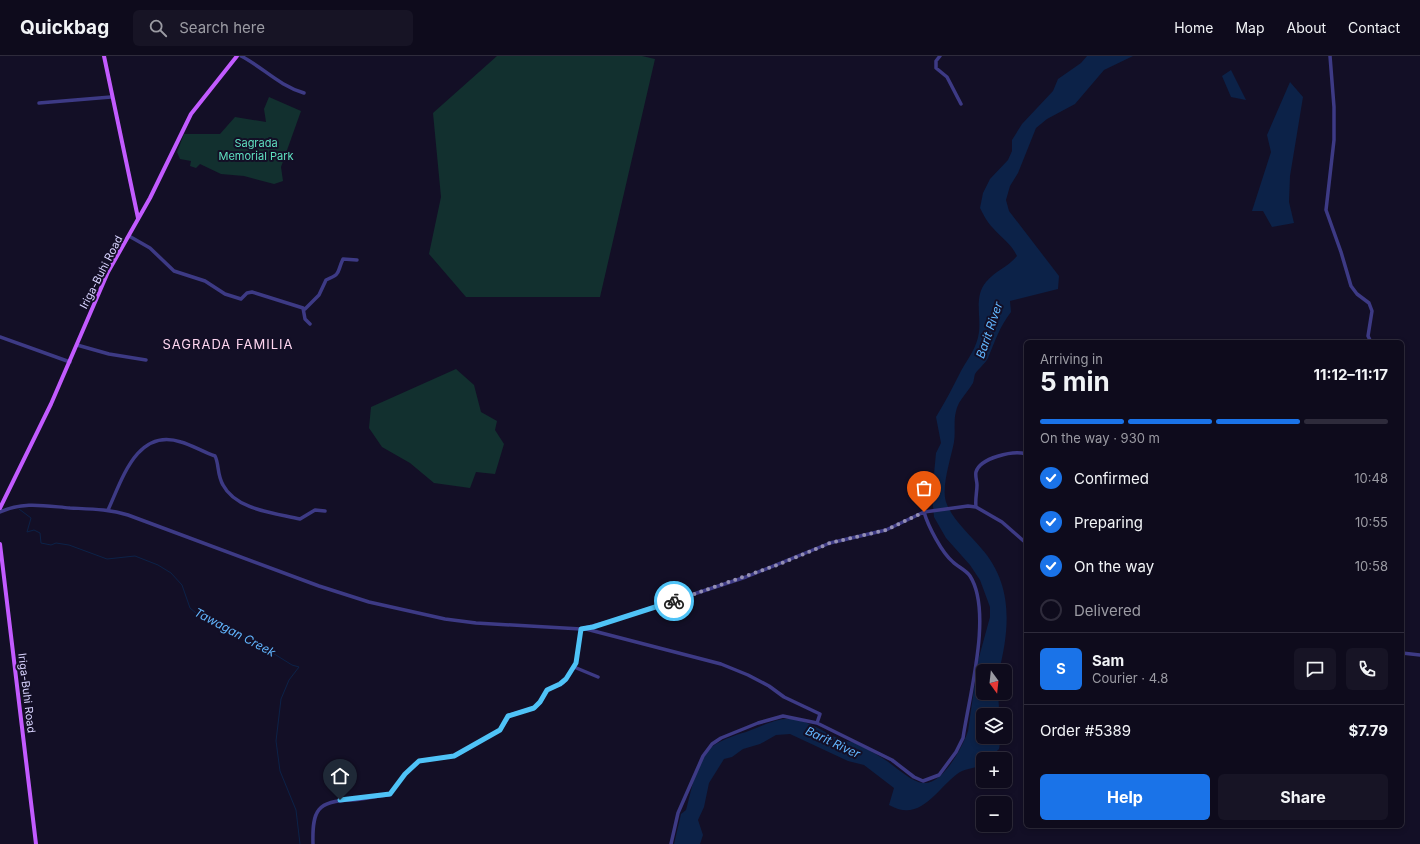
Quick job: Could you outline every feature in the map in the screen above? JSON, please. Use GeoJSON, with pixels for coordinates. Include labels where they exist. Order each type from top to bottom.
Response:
{"type":"FeatureCollection","features":[{"type":"Feature","properties":{"kind":"main road"},"geometry":{"type":"LineString","coordinates":[[104,56],[111,97],[126,156],[138,219]]}},
{"type":"Feature","properties":{"kind":"main road","name":"Iriga-Buhi Road"},"geometry":{"type":"LineString","coordinates":[[0,508],[70,362],[108,272],[138,219],[191,114],[237,56]]}},
{"type":"Feature","properties":{"kind":"main road","name":"Iriga-Buhi Road"},"geometry":{"type":"LineString","coordinates":[[0,544],[36,844]]}},
{"type":"Feature","properties":{"kind":"street"},"geometry":{"type":"LineString","coordinates":[[241,56],[261,67],[286,87],[304,93]]}},
{"type":"Feature","properties":{"kind":"street"},"geometry":{"type":"LineString","coordinates":[[940,56],[936,61],[936,68],[947,77],[961,104]]}},
{"type":"Feature","properties":{"kind":"street"},"geometry":{"type":"LineString","coordinates":[[1330,56],[1334,108],[1334,140],[1326,210],[1342,252],[1351,286],[1357,294],[1369,303],[1372,311],[1368,336],[1370,340]]}},
{"type":"Feature","properties":{"kind":"street"},"geometry":{"type":"LineString","coordinates":[[39,103],[111,97]]}},
{"type":"Feature","properties":{"kind":"street"},"geometry":{"type":"LineString","coordinates":[[129,236],[150,248],[174,271],[205,282],[231,297],[241,299],[247,293],[252,292],[305,309]]}},
{"type":"Feature","properties":{"kind":"street"},"geometry":{"type":"LineString","coordinates":[[310,324],[305,319],[305,309],[319,295],[326,280],[334,278],[343,259],[357,260]]}},
{"type":"Feature","properties":{"kind":"street"},"geometry":{"type":"LineString","coordinates":[[0,337],[70,362]]}},
{"type":"Feature","properties":{"kind":"street"},"geometry":{"type":"LineString","coordinates":[[77,345],[109,354],[146,360]]}},
{"type":"Feature","properties":{"kind":"street"},"geometry":{"type":"LineString","coordinates":[[108,510],[132,460],[139,451],[152,442],[168,439],[181,442],[215,456],[218,477],[229,495],[254,508],[300,519],[304,518],[315,510],[325,511]]}},
{"type":"Feature","properties":{"kind":"street"},"geometry":{"type":"LineString","coordinates":[[976,507],[977,484],[975,474],[978,468],[989,460],[1004,454],[1021,452],[1024,453]]}},
{"type":"Feature","properties":{"kind":"street"},"geometry":{"type":"LineString","coordinates":[[0,512],[15,506],[31,505],[108,510],[128,515],[319,586],[369,602],[445,619],[476,623],[583,629],[721,664],[748,675],[769,686],[784,697],[820,714],[817,723]]}},
{"type":"Feature","properties":{"kind":"street"},"geometry":{"type":"LineString","coordinates":[[583,629],[746,577],[830,543],[886,530],[924,512],[968,506],[976,507],[1002,522],[1024,541]]}},
{"type":"Feature","properties":{"kind":"street"},"geometry":{"type":"LineString","coordinates":[[671,844],[680,808],[703,756],[712,744],[732,732],[783,716],[817,723],[892,760],[914,777],[923,781],[939,775],[956,752],[962,738],[979,644],[980,612],[969,575],[952,562],[927,523],[924,512]]}},
{"type":"Feature","properties":{"kind":"street"},"geometry":{"type":"LineString","coordinates":[[313,844],[312,829],[322,807],[336,800],[390,794],[405,774],[419,761],[453,757],[469,746],[480,743],[494,735],[502,729],[508,716],[525,712],[536,706],[547,690],[563,683],[574,667],[583,629]]}},
{"type":"Feature","properties":{"kind":"street"},"geometry":{"type":"LineString","coordinates":[[1404,653],[1419,655]]}},
{"type":"Feature","properties":{"kind":"street"},"geometry":{"type":"LineString","coordinates":[[574,667],[598,677]]}},
{"type":"Feature","properties":{"kind":"green space"},"geometry":{"type":"Polygon","coordinates":[[[497,56],[642,56],[655,59],[600,297],[466,297],[429,254],[441,197],[433,113],[497,56]]]}},
{"type":"Feature","properties":{"kind":"green space","name":"Sagrada Memorial Park"},"geometry":{"type":"Polygon","coordinates":[[[269,97],[301,111],[281,167],[283,181],[274,184],[244,176],[221,174],[200,164],[196,168],[190,166],[191,161],[180,159],[177,152],[184,134],[220,134],[235,117],[266,122],[264,109],[269,97]]]}},
{"type":"Feature","properties":{"kind":"green space"},"geometry":{"type":"Polygon","coordinates":[[[456,369],[474,385],[481,412],[497,421],[495,430],[504,444],[495,474],[476,472],[470,488],[434,483],[410,463],[382,447],[369,428],[371,407],[456,369]]]}},
{"type":"Feature","properties":{"kind":"water","name":"Barit River"},"geometry":{"type":"Polygon","coordinates":[[[1087,56],[1133,56],[1104,70],[1075,104],[1047,119],[1036,128],[1018,173],[1010,186],[1006,200],[1009,211],[1059,276],[1058,289],[1010,301],[1011,312],[996,339],[988,358],[975,374],[973,383],[959,403],[955,418],[955,437],[947,472],[945,489],[946,502],[952,514],[991,562],[999,576],[1004,591],[1006,606],[1007,622],[1001,664],[978,664],[990,617],[990,607],[980,580],[970,565],[946,538],[934,517],[932,495],[936,453],[941,443],[936,417],[972,353],[978,338],[979,300],[982,288],[990,278],[1017,256],[1012,248],[990,225],[980,208],[983,193],[990,179],[1008,160],[1012,151],[1012,140],[1022,124],[1053,91],[1058,79],[1081,63],[1087,56]]]}},
{"type":"Feature","properties":{"kind":"water"},"geometry":{"type":"Polygon","coordinates":[[[1231,70],[1246,100],[1231,97],[1222,76],[1231,70]]]}},
{"type":"Feature","properties":{"kind":"water"},"geometry":{"type":"Polygon","coordinates":[[[1290,82],[1303,97],[1290,176],[1289,202],[1294,223],[1272,227],[1263,211],[1252,211],[1271,152],[1267,135],[1290,82]]]}},
{"type":"Feature","properties":{"kind":"water","name":"Barit River"},"geometry":{"type":"Polygon","coordinates":[[[976,675],[976,700],[998,700],[999,708],[976,708],[976,744],[1000,744],[999,749],[996,752],[976,752],[976,766],[960,772],[929,801],[920,807],[911,810],[901,810],[889,805],[894,788],[864,765],[848,761],[790,734],[776,735],[760,744],[743,749],[732,757],[724,759],[709,783],[704,807],[698,820],[703,835],[700,844],[674,844],[681,814],[686,810],[700,762],[708,750],[726,739],[781,719],[799,720],[842,740],[862,746],[884,759],[907,776],[923,783],[930,782],[938,778],[945,771],[957,755],[968,731],[976,675]]]}},
{"type":"Feature","properties":{"kind":"waterway","name":"Tawagan Creek"},"geometry":{"type":"LineString","coordinates":[[19,509],[31,518],[27,532],[34,530],[40,533],[41,543],[51,545],[56,543],[69,545],[107,559],[135,556],[158,565],[171,573],[182,585],[190,608],[196,613],[236,634],[247,637],[292,665],[299,667],[289,680],[281,699],[276,741],[280,771],[296,810],[300,844]]}},
{"type":"Feature","properties":{"kind":"way so far"},"geometry":{"type":"LineString","coordinates":[[674,601],[746,577],[830,543],[886,530],[924,512]]}},
{"type":"Feature","properties":{"kind":"district","name":"SAGRADA FAMILIA"},"geometry":{"type":"Point","coordinates":[228,344]}},
{"type":"Feature","properties":{"kind":"route"},"geometry":{"type":"LineString","coordinates":[[340,800],[387,796],[394,791],[405,774],[419,761],[423,759],[454,756],[469,746],[480,743],[500,730],[508,716],[534,708],[550,687],[563,683],[576,663],[581,629],[593,627],[674,601]]}}]}
